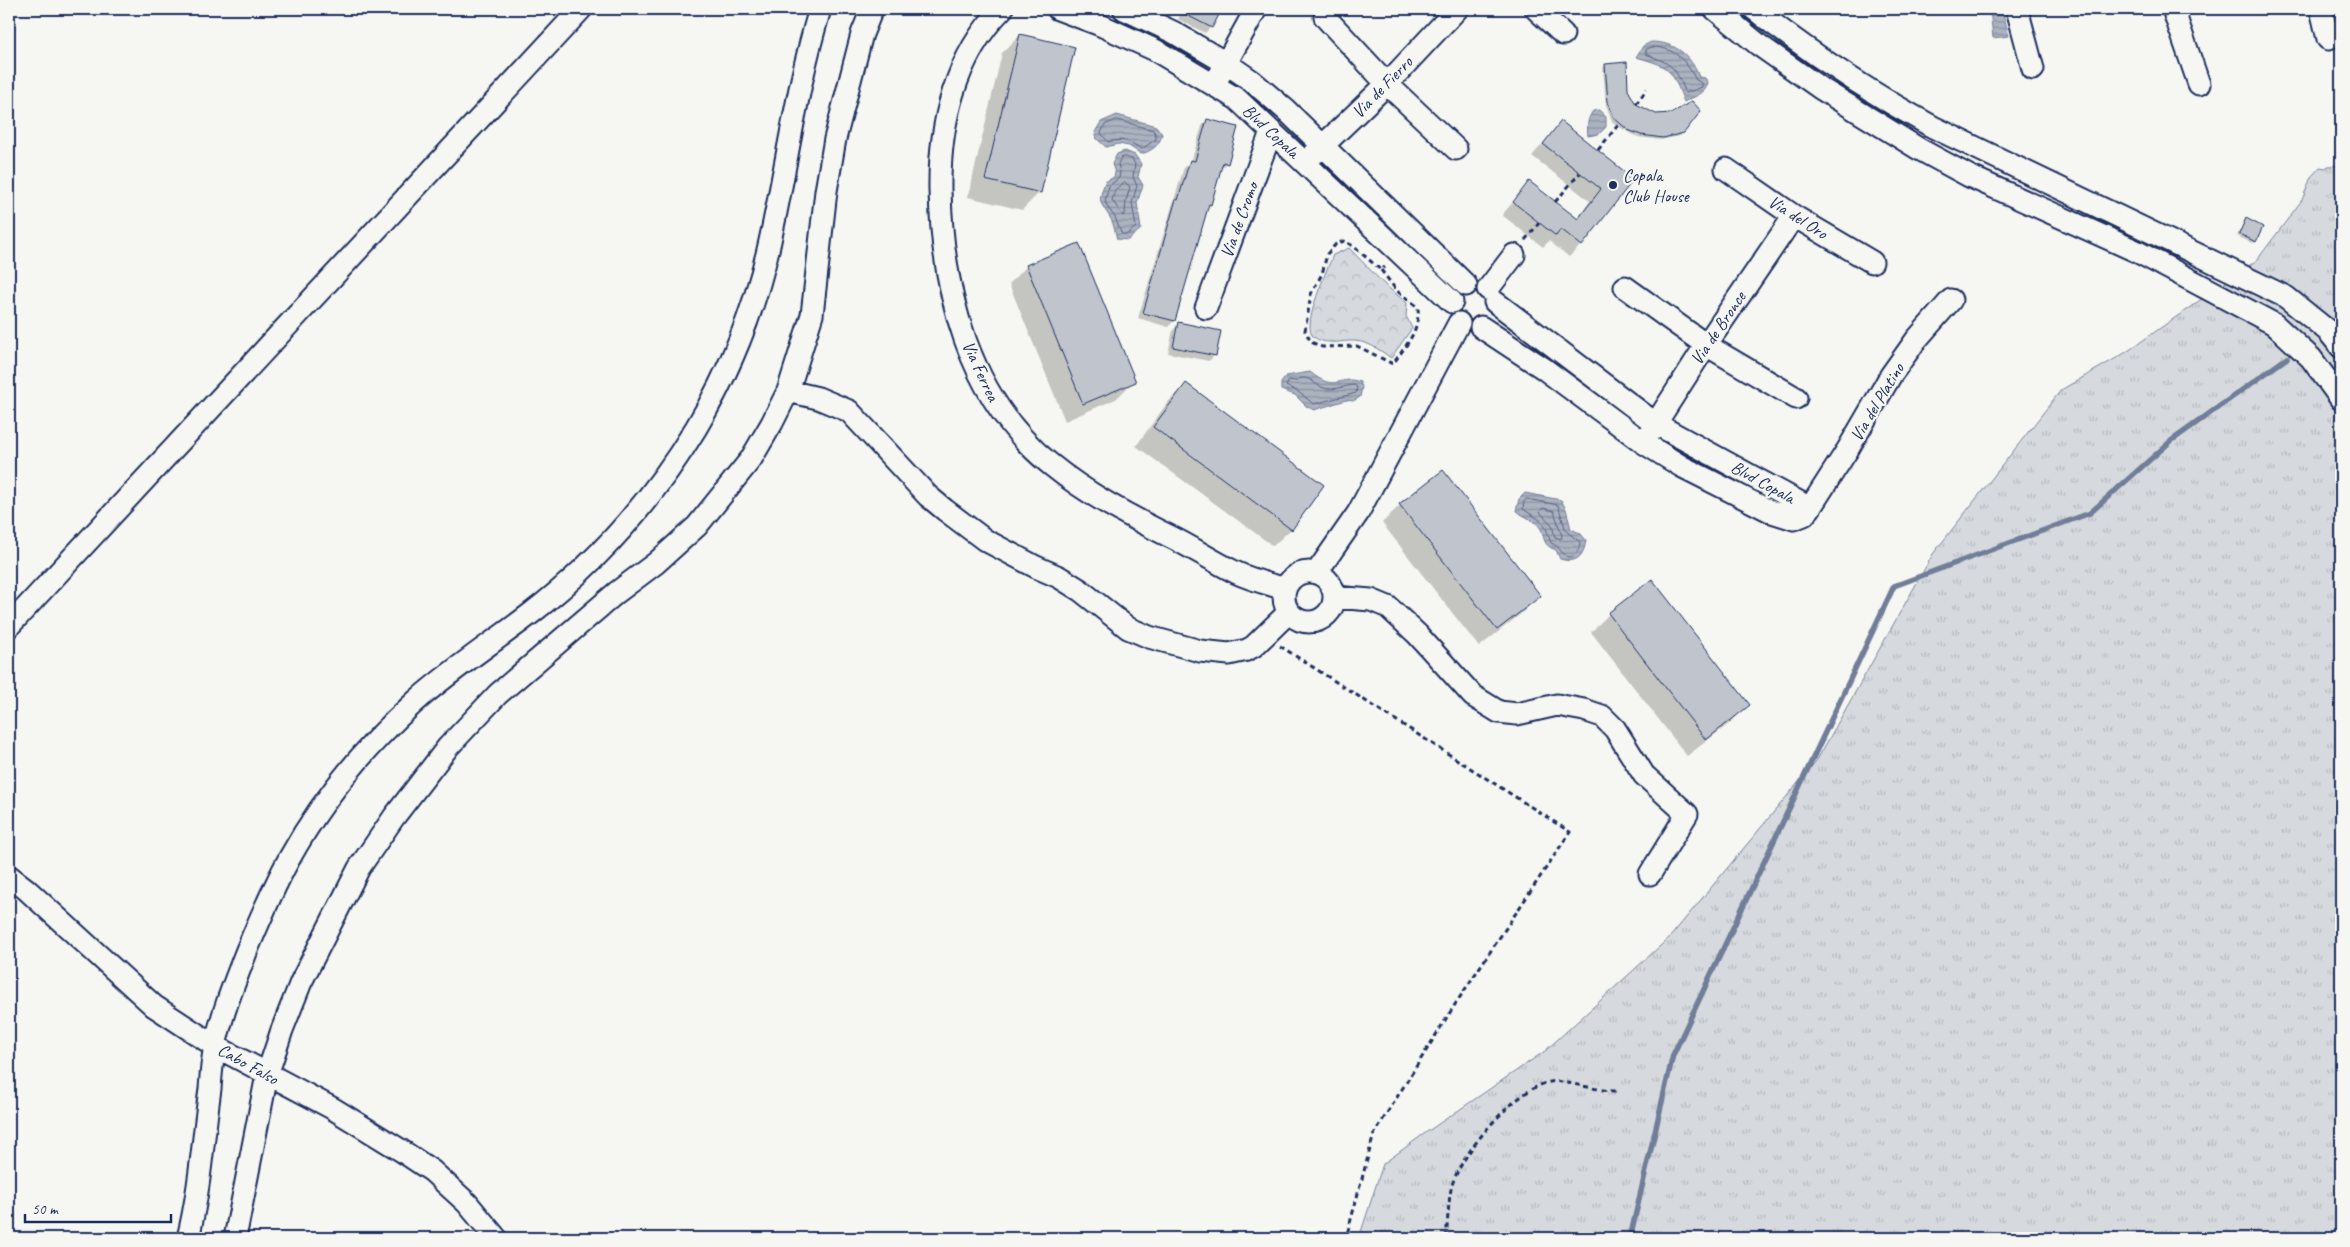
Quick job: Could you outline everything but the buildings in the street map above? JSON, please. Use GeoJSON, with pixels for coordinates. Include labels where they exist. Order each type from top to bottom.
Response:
{"type":"FeatureCollection","features":[{"type":"Feature","properties":{"kind":"street"},"geometry":{"type":"LineString","coordinates":[[9,626],[582,9]]}},
{"type":"Feature","properties":{"kind":"street"},"geometry":{"type":"LineString","coordinates":[[188,1238],[200,1170],[215,1046],[237,975],[264,910],[290,857],[324,805],[358,760],[415,702],[472,655],[530,614],[582,569],[622,528],[666,476],[699,424],[729,362],[753,304],[770,244],[791,130],[820,9]]}},
{"type":"Feature","properties":{"kind":"street"},"geometry":{"type":"LineString","coordinates":[[235,1238],[268,1075],[301,982],[359,868],[394,817],[448,747],[498,694],[616,593],[656,563],[697,526],[751,459],[788,390],[812,315],[826,191],[835,138],[862,34],[872,9]]}},
{"type":"Feature","properties":{"kind":"street","name":"Via Ferrea"},"geometry":{"type":"LineString","coordinates":[[1002,9],[976,38],[956,83],[942,143],[940,179],[941,229],[947,272],[956,311],[972,359],[984,385],[999,410],[1022,439],[1049,464],[1074,483],[1110,506],[1190,546],[1237,573],[1285,589]]}},
{"type":"Feature","properties":{"kind":"street","name":"Blvd Copala"},"geometry":{"type":"LineString","coordinates":[[1058,9],[1098,24],[1155,50],[1237,99],[1452,302],[1454,317],[1459,323],[1466,327],[1480,327],[1543,368],[1644,443],[1681,466],[1787,518],[1799,518],[1810,508],[1656,424],[1492,296],[1474,284],[1466,285],[1287,111],[1252,81],[1226,62],[1173,32],[1124,9]]}},
{"type":"Feature","properties":{"kind":"street"},"geometry":{"type":"LineString","coordinates":[[1215,85],[1256,9]]}},
{"type":"Feature","properties":{"kind":"street","name":"Via de Fierro"},"geometry":{"type":"LineString","coordinates":[[1304,163],[1323,147],[1387,84],[1457,9]]}},
{"type":"Feature","properties":{"kind":"street"},"geometry":{"type":"LineString","coordinates":[[1536,9],[1563,34]]}},
{"type":"Feature","properties":{"kind":"street"},"geometry":{"type":"LineString","coordinates":[[1715,9],[1759,45],[1820,88],[1919,149],[1969,176],[2136,251],[2274,324],[2338,385]]}},
{"type":"Feature","properties":{"kind":"street"},"geometry":{"type":"LineString","coordinates":[[1754,9],[1884,100],[1933,127],[2286,297],[2328,331],[2341,347]]}},
{"type":"Feature","properties":{"kind":"street"},"geometry":{"type":"LineString","coordinates":[[2017,9],[2033,69]]}},
{"type":"Feature","properties":{"kind":"street"},"geometry":{"type":"LineString","coordinates":[[2173,9],[2199,84]]}},
{"type":"Feature","properties":{"kind":"street"},"geometry":{"type":"LineString","coordinates":[[2321,9],[2328,39]]}},
{"type":"Feature","properties":{"kind":"street"},"geometry":{"type":"LineString","coordinates":[[1325,16],[1387,84],[1456,149]]}},
{"type":"Feature","properties":{"kind":"street","name":"Via de Cromo"},"geometry":{"type":"LineString","coordinates":[[1206,308],[1272,132]]}},
{"type":"Feature","properties":{"kind":"street","name":"Via del Oro"},"geometry":{"type":"LineString","coordinates":[[1726,169],[1794,216],[1872,262]]}},
{"type":"Feature","properties":{"kind":"street","name":"Via de Bronce"},"geometry":{"type":"LineString","coordinates":[[1644,443],[1706,345],[1794,216]]}},
{"type":"Feature","properties":{"kind":"street"},"geometry":{"type":"LineString","coordinates":[[1480,327],[1492,318],[1492,296],[1514,255]]}},
{"type":"Feature","properties":{"kind":"street"},"geometry":{"type":"LineString","coordinates":[[1452,302],[1459,289],[1466,285]]}},
{"type":"Feature","properties":{"kind":"street"},"geometry":{"type":"LineString","coordinates":[[1625,288],[1706,345],[1796,398]]}},
{"type":"Feature","properties":{"kind":"street"},"geometry":{"type":"LineString","coordinates":[[2274,324],[2286,297]]}},
{"type":"Feature","properties":{"kind":"street","name":"Via del Platino"},"geometry":{"type":"LineString","coordinates":[[1810,508],[1848,449],[1891,375],[1916,340],[1951,300]]}},
{"type":"Feature","properties":{"kind":"street"},"geometry":{"type":"LineString","coordinates":[[1317,572],[1358,513],[1459,323]]}},
{"type":"Feature","properties":{"kind":"street"},"geometry":{"type":"LineString","coordinates":[[788,390],[818,398],[849,411],[928,496],[945,510],[985,540],[1059,577],[1080,590],[1128,628],[1149,637],[1200,651],[1229,654],[1248,650],[1288,612]]}},
{"type":"Feature","properties":{"kind":"street"},"geometry":{"type":"LineString","coordinates":[[1301,572],[1317,572],[1330,582],[1335,597],[1330,612],[1317,621],[1302,622],[1288,612],[1283,598],[1285,589],[1294,576],[1301,572]]}},
{"type":"Feature","properties":{"kind":"street"},"geometry":{"type":"LineString","coordinates":[[1335,597],[1371,600],[1388,607],[1417,634],[1473,696],[1499,712],[1517,714],[1557,705],[1584,710],[1602,716],[1615,729],[1644,775],[1687,814],[1650,874]]}},
{"type":"Feature","properties":{"kind":"street","name":"Cabo Falso"},"geometry":{"type":"LineString","coordinates":[[9,876],[26,889],[154,1006],[215,1046],[332,1108],[432,1171],[468,1203],[496,1238]]}},
{"type":"Feature","properties":{"kind":"path"},"geometry":{"type":"LineString","coordinates":[[1636,104],[1648,89]]}},
{"type":"Feature","properties":{"kind":"path"},"geometry":{"type":"LineString","coordinates":[[1598,150],[1619,124]]}},
{"type":"Feature","properties":{"kind":"path"},"geometry":{"type":"LineString","coordinates":[[1555,202],[1580,173]]}},
{"type":"Feature","properties":{"kind":"path"},"geometry":{"type":"LineString","coordinates":[[1344,241],[1353,246],[1380,270],[1397,291],[1418,307],[1419,319],[1415,333],[1393,364],[1357,346],[1322,347],[1311,342],[1305,331],[1311,294],[1322,274],[1328,254],[1336,244],[1344,241]]}},
{"type":"Feature","properties":{"kind":"path"},"geometry":{"type":"LineString","coordinates":[[1380,270],[1402,255]]}},
{"type":"Feature","properties":{"kind":"path"},"geometry":{"type":"LineString","coordinates":[[1264,636],[1570,832],[1454,1006],[1374,1134],[1346,1238]]}},
{"type":"Feature","properties":{"kind":"path"},"geometry":{"type":"LineString","coordinates":[[1446,1238],[1452,1185],[1467,1152],[1502,1114],[1532,1088],[1552,1081],[1605,1091],[1618,1090]]}},
{"type":"Feature","properties":{"kind":"green space"},"geometry":{"type":"Polygon","coordinates":[[[2341,165],[2341,1238],[1359,1238],[1383,1164],[1545,1051],[1670,937],[1817,760],[1933,554],[2061,390],[2125,353],[2257,260],[2302,200],[2311,177],[2320,167],[2326,168],[2328,166],[2341,165]]]}},
{"type":"Feature","properties":{"kind":"green space"},"geometry":{"type":"Polygon","coordinates":[[[1349,248],[1385,285],[1407,303],[1406,316],[1412,328],[1391,358],[1366,343],[1355,341],[1325,342],[1312,335],[1310,328],[1311,319],[1321,283],[1333,255],[1349,248]]]}},
{"type":"Feature","properties":{"kind":"water"},"geometry":{"type":"Polygon","coordinates":[[[1990,9],[2002,9],[2009,36],[1993,38],[1990,9]]]}},
{"type":"Feature","properties":{"kind":"water"},"geometry":{"type":"Polygon","coordinates":[[[1651,42],[1668,44],[1687,56],[1699,77],[1705,78],[1708,82],[1705,90],[1684,102],[1673,76],[1668,71],[1656,63],[1636,57],[1643,46],[1651,42]]]}},
{"type":"Feature","properties":{"kind":"water"},"geometry":{"type":"Polygon","coordinates":[[[1599,110],[1606,117],[1606,127],[1599,134],[1588,136],[1590,117],[1593,111],[1599,110]]]}},
{"type":"Feature","properties":{"kind":"water"},"geometry":{"type":"Polygon","coordinates":[[[1117,115],[1156,126],[1162,134],[1157,144],[1149,151],[1141,154],[1129,146],[1118,144],[1106,147],[1097,139],[1095,132],[1101,122],[1117,115]]]}},
{"type":"Feature","properties":{"kind":"water"},"geometry":{"type":"Polygon","coordinates":[[[1125,151],[1135,155],[1141,164],[1138,177],[1143,185],[1137,203],[1141,229],[1128,240],[1117,239],[1112,221],[1100,199],[1105,182],[1114,177],[1115,173],[1112,164],[1117,154],[1125,151]]]}},
{"type":"Feature","properties":{"kind":"water"},"geometry":{"type":"Polygon","coordinates":[[[1310,372],[1326,382],[1353,380],[1360,382],[1362,387],[1360,397],[1353,401],[1346,400],[1314,410],[1306,406],[1295,395],[1281,390],[1281,383],[1286,376],[1310,372]]]}},
{"type":"Feature","properties":{"kind":"water"},"geometry":{"type":"Polygon","coordinates":[[[1525,493],[1561,500],[1566,509],[1571,529],[1580,533],[1586,540],[1579,557],[1571,560],[1560,559],[1556,550],[1545,542],[1538,525],[1516,511],[1519,499],[1525,493]]]}},
{"type":"Feature","properties":{"kind":"waterway"},"geometry":{"type":"LineString","coordinates":[[2336,324],[2341,320]]}},
{"type":"Feature","properties":{"kind":"waterway"},"geometry":{"type":"LineString","coordinates":[[1630,1238],[1673,1055],[1894,586],[2090,513],[2171,441],[2287,358]]}},
{"type":"Feature","properties":{"kind":"place","name":"Copala Club House"},"geometry":{"type":"Point","coordinates":[1613,185]}}]}
